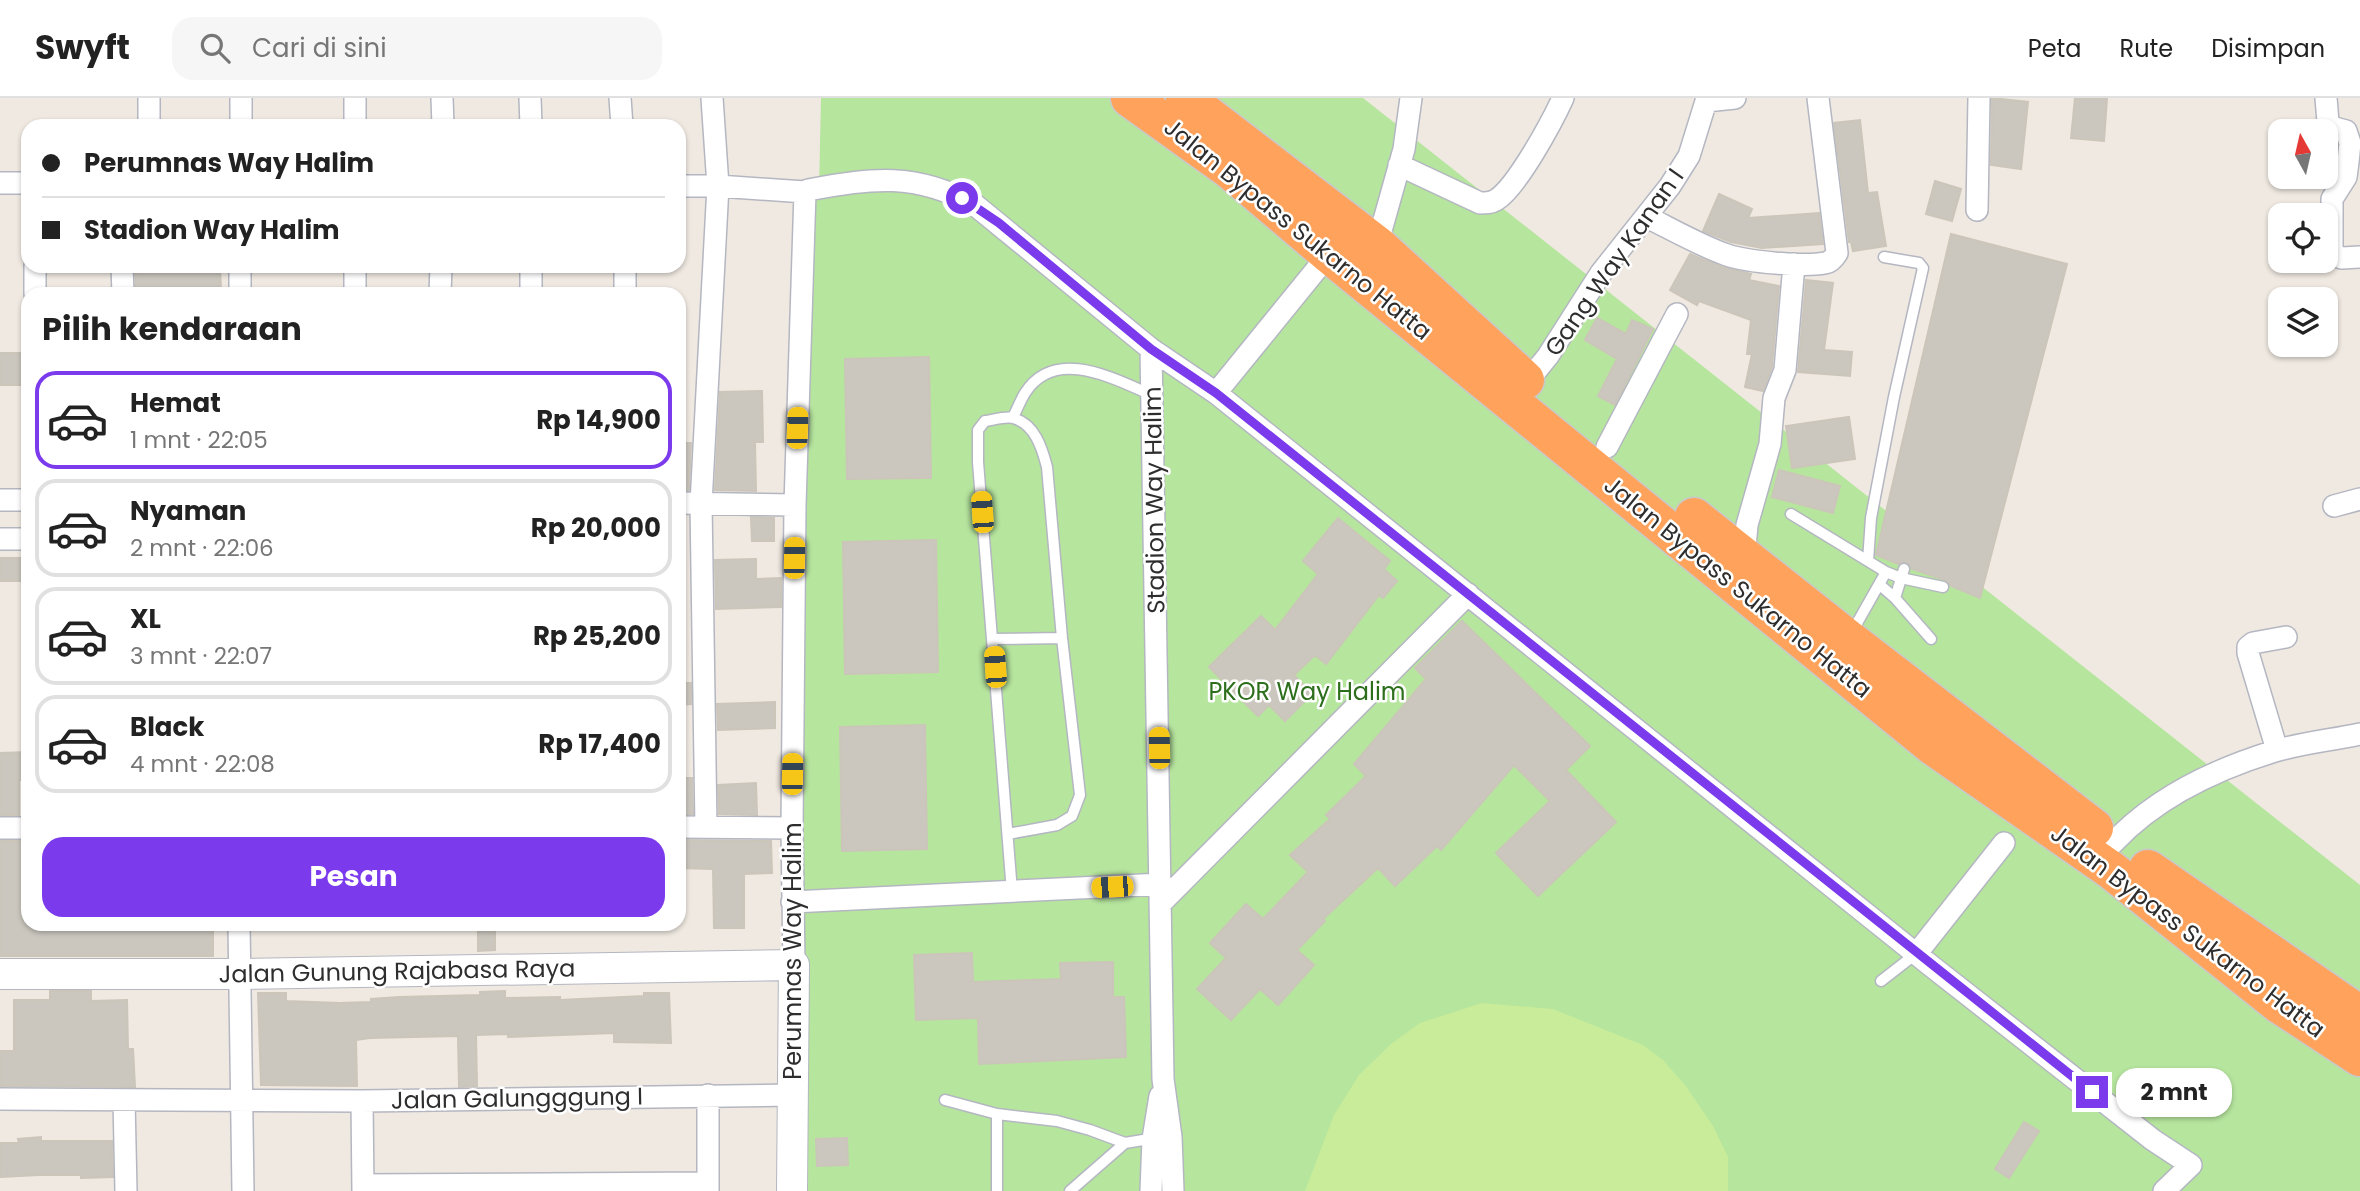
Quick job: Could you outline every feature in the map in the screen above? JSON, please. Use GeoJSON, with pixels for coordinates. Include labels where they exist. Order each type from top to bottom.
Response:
{"type":"FeatureCollection","features":[{"type":"Feature","properties":{"kind":"highway","name":"Jalan Bypass Sukarno Hatta"},"geometry":{"type":"LineString","coordinates":[[1130,98],[1229,169],[1329,254],[1933,746],[2111,870],[2278,1004],[2360,1057]]}},
{"type":"Feature","properties":{"kind":"highway","name":"Jalan Bypass Sukarno Hatta"},"geometry":{"type":"LineString","coordinates":[[1185,98],[1377,245],[1527,382],[1744,558],[2179,892],[2360,1015]]}},
{"type":"Feature","properties":{"kind":"street"},"geometry":{"type":"LineString","coordinates":[[149,98],[149,119]]}},
{"type":"Feature","properties":{"kind":"street"},"geometry":{"type":"LineString","coordinates":[[241,98],[241,119]]}},
{"type":"Feature","properties":{"kind":"street"},"geometry":{"type":"LineString","coordinates":[[355,98],[355,119]]}},
{"type":"Feature","properties":{"kind":"street"},"geometry":{"type":"LineString","coordinates":[[442,98],[443,119]]}},
{"type":"Feature","properties":{"kind":"street"},"geometry":{"type":"LineString","coordinates":[[530,98],[531,119]]}},
{"type":"Feature","properties":{"kind":"street"},"geometry":{"type":"LineString","coordinates":[[620,98],[622,119]]}},
{"type":"Feature","properties":{"kind":"street"},"geometry":{"type":"LineString","coordinates":[[706,827],[701,504],[718,186],[712,98]]}},
{"type":"Feature","properties":{"kind":"street"},"geometry":{"type":"LineString","coordinates":[[1377,245],[1399,165],[1411,98]]}},
{"type":"Feature","properties":{"kind":"street"},"geometry":{"type":"LineString","coordinates":[[1399,165],[1480,203],[1492,202],[1500,198],[1516,179],[1563,98]]}},
{"type":"Feature","properties":{"kind":"street"},"geometry":{"type":"LineString","coordinates":[[1706,99],[1735,98]]}},
{"type":"Feature","properties":{"kind":"street"},"geometry":{"type":"LineString","coordinates":[[1647,217],[1730,256],[1794,264],[1826,263],[1837,253],[1818,98]]}},
{"type":"Feature","properties":{"kind":"street"},"geometry":{"type":"LineString","coordinates":[[1978,210],[1979,98]]}},
{"type":"Feature","properties":{"kind":"street"},"geometry":{"type":"LineString","coordinates":[[2326,98],[2328,122],[2331,127],[2346,131],[2350,143],[2346,177],[2332,199],[2333,255],[2342,258],[2360,257]]}},
{"type":"Feature","properties":{"kind":"street","name":"Gang Way Kanan I"},"geometry":{"type":"LineString","coordinates":[[1527,382],[1548,356],[1601,273],[1647,217],[1689,156],[1706,99]]}},
{"type":"Feature","properties":{"kind":"street"},"geometry":{"type":"LineString","coordinates":[[686,186],[805,192],[850,182],[885,180],[926,184],[950,191],[999,223],[1151,349]]}},
{"type":"Feature","properties":{"kind":"street"},"geometry":{"type":"LineString","coordinates":[[0,183],[21,183]]}},
{"type":"Feature","properties":{"kind":"street","name":"Perumnas Way Halim"},"geometry":{"type":"LineString","coordinates":[[792,1191],[795,505],[805,192]]}},
{"type":"Feature","properties":{"kind":"street"},"geometry":{"type":"LineString","coordinates":[[1216,393],[1329,254]]}},
{"type":"Feature","properties":{"kind":"street"},"geometry":{"type":"LineString","coordinates":[[1744,558],[1747,525],[1770,444],[1774,397],[1785,370],[1794,264]]}},
{"type":"Feature","properties":{"kind":"street"},"geometry":{"type":"LineString","coordinates":[[1607,447],[1677,314]]}},
{"type":"Feature","properties":{"kind":"street","name":"Stadion Way Halim"},"geometry":{"type":"LineString","coordinates":[[1151,349],[1216,393],[2153,1140],[2191,1165],[2164,1191]]}},
{"type":"Feature","properties":{"kind":"street","name":"Stadion Way Halim"},"geometry":{"type":"LineString","coordinates":[[1151,349],[1163,1079],[1162,1138],[1151,1191]]}},
{"type":"Feature","properties":{"kind":"street"},"geometry":{"type":"LineString","coordinates":[[2334,506],[2360,499]]}},
{"type":"Feature","properties":{"kind":"street"},"geometry":{"type":"LineString","coordinates":[[0,500],[21,500]]}},
{"type":"Feature","properties":{"kind":"street"},"geometry":{"type":"LineString","coordinates":[[686,503],[795,505]]}},
{"type":"Feature","properties":{"kind":"street"},"geometry":{"type":"LineString","coordinates":[[0,539],[21,539]]}},
{"type":"Feature","properties":{"kind":"street"},"geometry":{"type":"LineString","coordinates":[[792,902],[1012,892],[1162,893],[1468,594]]}},
{"type":"Feature","properties":{"kind":"street"},"geometry":{"type":"LineString","coordinates":[[2277,750],[2248,647],[2253,643],[2286,637]]}},
{"type":"Feature","properties":{"kind":"street"},"geometry":{"type":"LineString","coordinates":[[2113,843],[2151,808],[2179,791],[2238,764],[2277,750],[2360,734]]}},
{"type":"Feature","properties":{"kind":"street"},"geometry":{"type":"LineString","coordinates":[[686,827],[792,828]]}},
{"type":"Feature","properties":{"kind":"street"},"geometry":{"type":"LineString","coordinates":[[0,828],[21,828]]}},
{"type":"Feature","properties":{"kind":"street"},"geometry":{"type":"LineString","coordinates":[[1917,953],[2004,843]]}},
{"type":"Feature","properties":{"kind":"street"},"geometry":{"type":"LineString","coordinates":[[239,931],[243,1191]]}},
{"type":"Feature","properties":{"kind":"street","name":"Jalan Gunung Rajabasa Raya"},"geometry":{"type":"LineString","coordinates":[[0,974],[240,974],[794,965]]}},
{"type":"Feature","properties":{"kind":"street"},"geometry":{"type":"LineString","coordinates":[[362,1101],[363,1188],[708,1187],[708,1095]]}},
{"type":"Feature","properties":{"kind":"street","name":"Jalan Galungggung I"},"geometry":{"type":"LineString","coordinates":[[0,1099],[362,1101],[792,1095]]}},
{"type":"Feature","properties":{"kind":"street"},"geometry":{"type":"LineString","coordinates":[[124,1100],[126,1191]]}},
{"type":"Feature","properties":{"kind":"street","name":"Stadion Way Halim"},"geometry":{"type":"LineString","coordinates":[[1162,1138],[1173,1191]]}},
{"type":"Feature","properties":{"kind":"lane"},"geometry":{"type":"LineString","coordinates":[[1868,561],[1871,517],[1923,268],[1919,263],[1884,257]]}},
{"type":"Feature","properties":{"kind":"lane"},"geometry":{"type":"LineString","coordinates":[[1013,417],[1026,391],[1045,374],[1062,368],[1094,371],[1152,395]]}},
{"type":"Feature","properties":{"kind":"lane"},"geometry":{"type":"LineString","coordinates":[[1007,834],[1057,825],[1072,816],[1080,795],[1062,638],[1047,467],[1032,429],[1013,417],[985,421],[978,430],[992,639],[1007,834],[1012,892]]}},
{"type":"Feature","properties":{"kind":"lane"},"geometry":{"type":"LineString","coordinates":[[1791,514],[1886,572],[1902,573],[1943,587]]}},
{"type":"Feature","properties":{"kind":"lane"},"geometry":{"type":"LineString","coordinates":[[1848,639],[1886,572]]}},
{"type":"Feature","properties":{"kind":"lane"},"geometry":{"type":"LineString","coordinates":[[1895,597],[1902,573]]}},
{"type":"Feature","properties":{"kind":"lane"},"geometry":{"type":"LineString","coordinates":[[1880,585],[1895,597],[1931,639]]}},
{"type":"Feature","properties":{"kind":"lane"},"geometry":{"type":"LineString","coordinates":[[992,639],[1062,638]]}},
{"type":"Feature","properties":{"kind":"lane"},"geometry":{"type":"LineString","coordinates":[[1881,981],[1917,953]]}},
{"type":"Feature","properties":{"kind":"lane"},"geometry":{"type":"LineString","coordinates":[[945,1100],[997,1114],[1058,1121],[1125,1143],[1162,1138]]}},
{"type":"Feature","properties":{"kind":"lane"},"geometry":{"type":"LineString","coordinates":[[997,1114],[997,1191]]}},
{"type":"Feature","properties":{"kind":"lane"},"geometry":{"type":"LineString","coordinates":[[1070,1191],[1125,1143]]}},
{"type":"Feature","properties":{"kind":"green space","name":"PKOR Way Halim"},"geometry":{"type":"Polygon","coordinates":[[[821,98],[1363,98],[2360,885],[2360,1191],[791,1191],[793,213],[797,198],[819,191],[821,98]]]}},
{"type":"Feature","properties":{"kind":"green space"},"geometry":{"type":"Polygon","coordinates":[[[1482,1003],[1553,1009],[1643,1045],[1663,1060],[1685,1085],[1713,1126],[1728,1157],[1728,1191],[1305,1191],[1334,1115],[1359,1075],[1391,1044],[1420,1023],[1482,1003]]]}},
{"type":"Feature","properties":{"kind":"building"},"geometry":{"type":"Polygon","coordinates":[[[1992,98],[2028,102],[2021,169],[1991,165],[1992,98]]]}},
{"type":"Feature","properties":{"kind":"building"},"geometry":{"type":"Polygon","coordinates":[[[2075,98],[2107,98],[2104,141],[2071,138],[2075,98]]]}},
{"type":"Feature","properties":{"kind":"building"},"geometry":{"type":"Polygon","coordinates":[[[1860,120],[1868,193],[1877,192],[1886,246],[1853,251],[1849,242],[1834,123],[1860,120]]]}},
{"type":"Feature","properties":{"kind":"building"},"geometry":{"type":"Polygon","coordinates":[[[1935,181],[1961,189],[1952,221],[1926,214],[1935,181]]]}},
{"type":"Feature","properties":{"kind":"building"},"geometry":{"type":"Polygon","coordinates":[[[1719,194],[1752,209],[1748,218],[1819,213],[1823,244],[1762,248],[1731,242],[1703,231],[1719,194]]]}},
{"type":"Feature","properties":{"kind":"building"},"geometry":{"type":"Polygon","coordinates":[[[1951,234],[2067,264],[1980,598],[1951,586],[1945,580],[1912,569],[1907,562],[1898,564],[1876,555],[1951,234]]]}},
{"type":"Feature","properties":{"kind":"building"},"geometry":{"type":"Polygon","coordinates":[[[1690,254],[1722,267],[1751,274],[1749,280],[1779,286],[1772,367],[1763,391],[1745,387],[1752,354],[1747,354],[1751,320],[1699,301],[1697,305],[1670,290],[1690,254]]]}},
{"type":"Feature","properties":{"kind":"building"},"geometry":{"type":"Polygon","coordinates":[[[135,273],[220,273],[221,287],[136,287],[135,273]]]}},
{"type":"Feature","properties":{"kind":"building"},"geometry":{"type":"Polygon","coordinates":[[[1806,280],[1833,283],[1824,350],[1852,352],[1850,376],[1798,372],[1806,280]]]}},
{"type":"Feature","properties":{"kind":"building"},"geometry":{"type":"Polygon","coordinates":[[[1597,318],[1626,334],[1632,320],[1653,329],[1615,405],[1598,396],[1617,359],[1585,340],[1597,318]]]}},
{"type":"Feature","properties":{"kind":"building"},"geometry":{"type":"Polygon","coordinates":[[[0,353],[21,353],[21,385],[0,385],[0,353]]]}},
{"type":"Feature","properties":{"kind":"building"},"geometry":{"type":"Polygon","coordinates":[[[929,357],[931,478],[847,479],[845,359],[929,357]]]}},
{"type":"Feature","properties":{"kind":"building"},"geometry":{"type":"Polygon","coordinates":[[[762,391],[763,442],[755,442],[756,491],[715,490],[720,392],[762,391]]]}},
{"type":"Feature","properties":{"kind":"building"},"geometry":{"type":"Polygon","coordinates":[[[1849,417],[1855,459],[1792,468],[1786,426],[1849,417]]]}},
{"type":"Feature","properties":{"kind":"building"},"geometry":{"type":"Polygon","coordinates":[[[686,443],[691,443],[689,490],[686,490],[686,443]]]}},
{"type":"Feature","properties":{"kind":"building"},"geometry":{"type":"Polygon","coordinates":[[[1779,470],[1840,486],[1833,513],[1772,497],[1779,470]]]}},
{"type":"Feature","properties":{"kind":"building"},"geometry":{"type":"Polygon","coordinates":[[[751,517],[774,518],[774,541],[752,541],[751,517]]]}},
{"type":"Feature","properties":{"kind":"building"},"geometry":{"type":"Polygon","coordinates":[[[1338,518],[1390,561],[1384,569],[1397,581],[1383,598],[1379,595],[1326,664],[1315,655],[1294,675],[1312,694],[1285,721],[1269,705],[1258,716],[1209,667],[1261,616],[1275,630],[1318,574],[1303,561],[1338,518]]]}},
{"type":"Feature","properties":{"kind":"building"},"geometry":{"type":"Polygon","coordinates":[[[936,540],[938,672],[845,674],[843,542],[936,540]]]}},
{"type":"Feature","properties":{"kind":"building"},"geometry":{"type":"Polygon","coordinates":[[[0,558],[21,558],[21,581],[0,581],[0,558]]]}},
{"type":"Feature","properties":{"kind":"building"},"geometry":{"type":"Polygon","coordinates":[[[756,559],[756,579],[781,578],[781,607],[716,609],[715,560],[756,559]]]}},
{"type":"Feature","properties":{"kind":"building"},"geometry":{"type":"Polygon","coordinates":[[[1462,621],[1590,746],[1566,770],[1616,822],[1538,896],[1496,853],[1550,801],[1514,765],[1441,850],[1437,846],[1395,886],[1378,868],[1323,919],[1325,921],[1297,950],[1314,965],[1278,1005],[1260,989],[1231,1020],[1197,989],[1226,958],[1210,943],[1246,904],[1263,919],[1308,872],[1290,855],[1330,819],[1326,815],[1366,776],[1354,764],[1426,679],[1415,668],[1462,621]]]}},
{"type":"Feature","properties":{"kind":"building"},"geometry":{"type":"Polygon","coordinates":[[[686,683],[691,683],[691,704],[686,704],[686,683]]]}},
{"type":"Feature","properties":{"kind":"building"},"geometry":{"type":"Polygon","coordinates":[[[775,702],[775,728],[718,730],[717,704],[775,702]]]}},
{"type":"Feature","properties":{"kind":"building"},"geometry":{"type":"Polygon","coordinates":[[[925,725],[927,849],[842,851],[840,727],[925,725]]]}},
{"type":"Feature","properties":{"kind":"building"},"geometry":{"type":"Polygon","coordinates":[[[21,752],[19,815],[0,815],[0,753],[21,752]]]}},
{"type":"Feature","properties":{"kind":"building"},"geometry":{"type":"Polygon","coordinates":[[[686,778],[692,778],[693,814],[686,814],[686,778]]]}},
{"type":"Feature","properties":{"kind":"building"},"geometry":{"type":"Polygon","coordinates":[[[756,783],[757,815],[719,814],[718,785],[756,783]]]}},
{"type":"Feature","properties":{"kind":"building"},"geometry":{"type":"Polygon","coordinates":[[[686,840],[771,841],[772,873],[744,874],[744,928],[714,928],[713,869],[686,868],[686,840]]]}},
{"type":"Feature","properties":{"kind":"building"},"geometry":{"type":"Polygon","coordinates":[[[0,841],[21,841],[21,931],[213,931],[213,956],[0,956],[0,841]]]}},
{"type":"Feature","properties":{"kind":"building"},"geometry":{"type":"Polygon","coordinates":[[[478,931],[495,931],[495,950],[478,951],[478,931]]]}},
{"type":"Feature","properties":{"kind":"building"},"geometry":{"type":"Polygon","coordinates":[[[972,953],[973,982],[1061,979],[1060,963],[1113,962],[1113,997],[1124,997],[1126,1057],[979,1064],[978,1018],[916,1020],[914,955],[972,953]]]}},
{"type":"Feature","properties":{"kind":"building"},"geometry":{"type":"Polygon","coordinates":[[[50,991],[91,991],[91,1001],[127,1000],[128,1049],[133,1049],[135,1087],[0,1086],[0,1051],[14,1051],[14,1000],[50,1000],[50,991]]]}},
{"type":"Feature","properties":{"kind":"building"},"geometry":{"type":"Polygon","coordinates":[[[505,991],[505,998],[560,997],[560,1000],[669,993],[671,1043],[614,1042],[614,1033],[508,1037],[508,1034],[476,1035],[477,1086],[459,1087],[458,1036],[370,1038],[356,1040],[357,1086],[261,1085],[258,993],[286,993],[286,1001],[340,1003],[371,1002],[371,999],[399,997],[480,995],[480,992],[505,991]]]}},
{"type":"Feature","properties":{"kind":"building"},"geometry":{"type":"Polygon","coordinates":[[[2024,1122],[2039,1131],[2009,1178],[1995,1169],[2024,1122]]]}},
{"type":"Feature","properties":{"kind":"building"},"geometry":{"type":"Polygon","coordinates":[[[41,1137],[41,1141],[112,1141],[113,1177],[0,1177],[0,1143],[19,1143],[18,1139],[41,1137]]]}},
{"type":"Feature","properties":{"kind":"building"},"geometry":{"type":"Polygon","coordinates":[[[847,1138],[848,1165],[817,1166],[816,1139],[847,1138]]]}},
{"type":"Feature","properties":{"kind":"route"},"geometry":{"type":"LineString","coordinates":[[962,198],[999,223],[1151,349],[1216,393],[2092,1092]]}}]}
